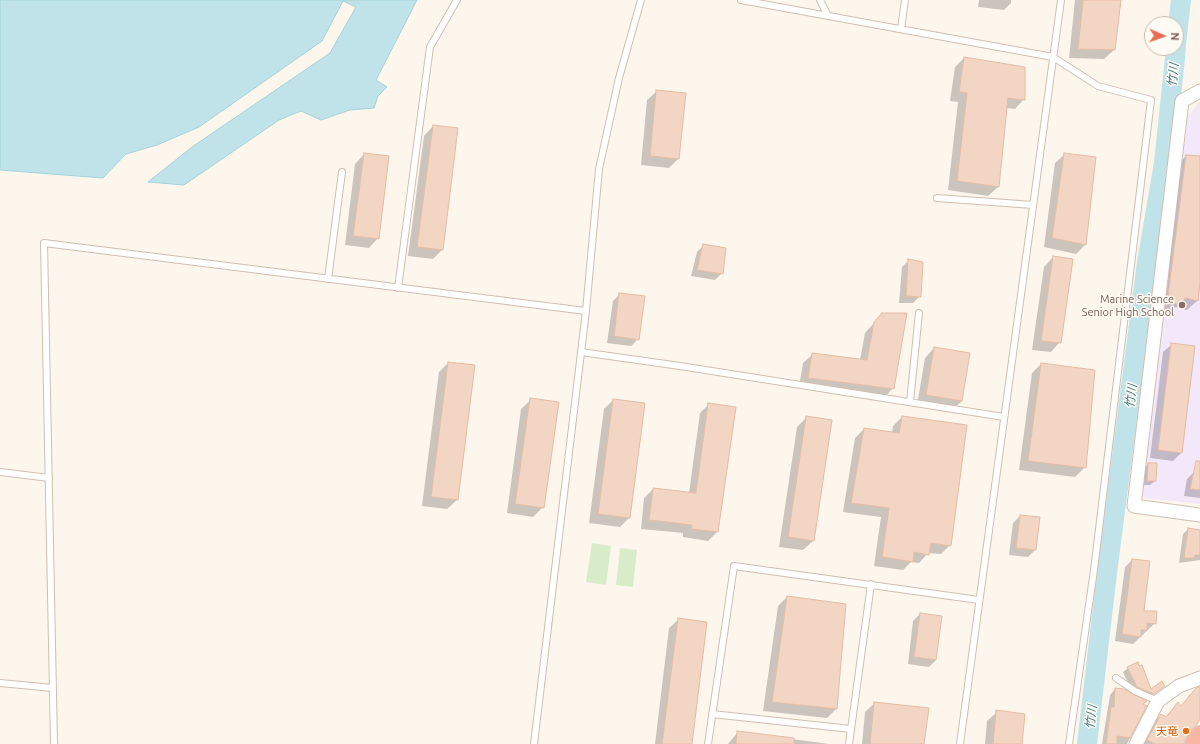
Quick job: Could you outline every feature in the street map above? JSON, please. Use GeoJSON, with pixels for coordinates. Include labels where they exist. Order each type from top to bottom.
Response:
{"type":"FeatureCollection","features":[{"type":"Feature","properties":{"kind":"highway"},"geometry":{"type":"LineString","coordinates":[[1196,744],[1200,737]]}},
{"type":"Feature","properties":{"kind":"street"},"geometry":{"type":"LineString","coordinates":[[1200,91],[1182,101],[1134,506],[1200,515]]}},
{"type":"Feature","properties":{"kind":"street"},"geometry":{"type":"LineString","coordinates":[[1136,744],[1158,701],[1179,686],[1200,678]]}},
{"type":"Feature","properties":{"kind":"lane"},"geometry":{"type":"LineString","coordinates":[[398,288],[430,47],[458,0]]}},
{"type":"Feature","properties":{"kind":"lane"},"geometry":{"type":"LineString","coordinates":[[534,744],[586,311],[599,169],[619,78],[641,0]]}},
{"type":"Feature","properties":{"kind":"lane"},"geometry":{"type":"LineString","coordinates":[[740,0],[1053,57],[1098,86],[1151,100],[1094,570],[1069,744]]}},
{"type":"Feature","properties":{"kind":"lane"},"geometry":{"type":"LineString","coordinates":[[820,0],[828,16]]}},
{"type":"Feature","properties":{"kind":"lane"},"geometry":{"type":"LineString","coordinates":[[902,29],[905,0]]}},
{"type":"Feature","properties":{"kind":"lane"},"geometry":{"type":"LineString","coordinates":[[960,744],[1061,0]]}},
{"type":"Feature","properties":{"kind":"lane"},"geometry":{"type":"LineString","coordinates":[[328,279],[342,172]]}},
{"type":"Feature","properties":{"kind":"lane"},"geometry":{"type":"LineString","coordinates":[[937,198],[1033,205]]}},
{"type":"Feature","properties":{"kind":"lane"},"geometry":{"type":"LineString","coordinates":[[54,744],[44,243],[586,311]]}},
{"type":"Feature","properties":{"kind":"lane"},"geometry":{"type":"LineString","coordinates":[[910,402],[918,314]]}},
{"type":"Feature","properties":{"kind":"lane"},"geometry":{"type":"LineString","coordinates":[[581,352],[1004,417]]}},
{"type":"Feature","properties":{"kind":"lane"},"geometry":{"type":"LineString","coordinates":[[0,472],[49,478]]}},
{"type":"Feature","properties":{"kind":"lane"},"geometry":{"type":"LineString","coordinates":[[708,744],[734,566],[979,600]]}},
{"type":"Feature","properties":{"kind":"lane"},"geometry":{"type":"LineString","coordinates":[[848,744],[871,584]]}},
{"type":"Feature","properties":{"kind":"lane"},"geometry":{"type":"LineString","coordinates":[[1116,678],[1135,691],[1158,701]]}},
{"type":"Feature","properties":{"kind":"lane"},"geometry":{"type":"LineString","coordinates":[[0,683],[53,688]]}},
{"type":"Feature","properties":{"kind":"lane"},"geometry":{"type":"LineString","coordinates":[[712,714],[851,729]]}},
{"type":"Feature","properties":{"kind":"shaded area","name":"Marine Science Senior High School"},"geometry":{"type":"Polygon","coordinates":[[[1200,101],[1200,504],[1145,498],[1141,493],[1187,117],[1200,101]]]}},
{"type":"Feature","properties":{"kind":"green space"},"geometry":{"type":"Polygon","coordinates":[[[592,543],[611,546],[606,585],[586,582],[592,543]]]}},
{"type":"Feature","properties":{"kind":"green space"},"geometry":{"type":"Polygon","coordinates":[[[620,548],[637,550],[633,587],[616,585],[620,548]]]}},
{"type":"Feature","properties":{"kind":"water"},"geometry":{"type":"Polygon","coordinates":[[[0,0],[417,0],[376,80],[387,87],[378,96],[374,108],[350,110],[321,120],[301,111],[279,120],[184,185],[148,182],[192,147],[330,53],[356,7],[343,1],[322,41],[199,127],[157,145],[126,154],[103,178],[0,170],[0,0]]]}},
{"type":"Feature","properties":{"kind":"building"},"geometry":{"type":"Polygon","coordinates":[[[1083,0],[1121,0],[1115,50],[1078,49],[1083,0]]]}},
{"type":"Feature","properties":{"kind":"building"},"geometry":{"type":"Polygon","coordinates":[[[964,57],[1025,67],[1025,100],[1008,98],[999,187],[957,181],[967,93],[959,92],[964,57]]]}},
{"type":"Feature","properties":{"kind":"building"},"geometry":{"type":"Polygon","coordinates":[[[656,90],[686,93],[679,159],[650,156],[656,90]]]}},
{"type":"Feature","properties":{"kind":"building"},"geometry":{"type":"Polygon","coordinates":[[[433,125],[458,128],[443,250],[417,247],[433,125]]]}},
{"type":"Feature","properties":{"kind":"building"},"geometry":{"type":"Polygon","coordinates":[[[364,153],[389,156],[379,239],[353,236],[364,153]]]}},
{"type":"Feature","properties":{"kind":"building"},"geometry":{"type":"Polygon","coordinates":[[[1064,153],[1096,157],[1086,245],[1052,238],[1064,153]]]}},
{"type":"Feature","properties":{"kind":"building"},"geometry":{"type":"Polygon","coordinates":[[[1186,155],[1200,156],[1200,283],[1198,301],[1186,298],[1178,304],[1167,303],[1186,155]]]}},
{"type":"Feature","properties":{"kind":"building"},"geometry":{"type":"Polygon","coordinates":[[[703,244],[726,248],[723,274],[697,270],[703,244]]]}},
{"type":"Feature","properties":{"kind":"building"},"geometry":{"type":"Polygon","coordinates":[[[1053,256],[1073,259],[1061,343],[1041,341],[1053,256]]]}},
{"type":"Feature","properties":{"kind":"building"},"geometry":{"type":"Polygon","coordinates":[[[908,259],[923,262],[921,297],[906,296],[908,259]]]}},
{"type":"Feature","properties":{"kind":"building"},"geometry":{"type":"Polygon","coordinates":[[[619,293],[645,296],[639,340],[614,336],[619,293]]]}},
{"type":"Feature","properties":{"kind":"building"},"geometry":{"type":"Polygon","coordinates":[[[882,313],[907,313],[894,389],[808,378],[812,353],[867,360],[874,322],[882,313]]]}},
{"type":"Feature","properties":{"kind":"building"},"geometry":{"type":"Polygon","coordinates":[[[1171,343],[1195,346],[1182,453],[1158,450],[1171,343]]]}},
{"type":"Feature","properties":{"kind":"building"},"geometry":{"type":"Polygon","coordinates":[[[934,347],[970,353],[962,401],[926,395],[934,347]]]}},
{"type":"Feature","properties":{"kind":"building"},"geometry":{"type":"Polygon","coordinates":[[[448,362],[475,365],[458,500],[431,497],[448,362]]]}},
{"type":"Feature","properties":{"kind":"building"},"geometry":{"type":"Polygon","coordinates":[[[1041,363],[1095,370],[1086,468],[1028,461],[1041,363]]]}},
{"type":"Feature","properties":{"kind":"building"},"geometry":{"type":"Polygon","coordinates":[[[530,398],[559,402],[544,508],[515,504],[530,398]]]}},
{"type":"Feature","properties":{"kind":"building"},"geometry":{"type":"Polygon","coordinates":[[[613,399],[645,403],[630,518],[598,514],[613,399]]]}},
{"type":"Feature","properties":{"kind":"building"},"geometry":{"type":"Polygon","coordinates":[[[708,403],[736,407],[718,532],[691,529],[692,525],[649,520],[653,488],[696,493],[708,403]]]}},
{"type":"Feature","properties":{"kind":"building"},"geometry":{"type":"Polygon","coordinates":[[[806,416],[832,420],[814,541],[788,537],[806,416]]]}},
{"type":"Feature","properties":{"kind":"building"},"geometry":{"type":"Polygon","coordinates":[[[902,416],[967,425],[951,546],[931,543],[929,555],[914,552],[913,562],[882,557],[889,508],[851,503],[864,428],[899,433],[902,416]]]}},
{"type":"Feature","properties":{"kind":"building"},"geometry":{"type":"Polygon","coordinates":[[[1196,461],[1200,461],[1200,490],[1190,489],[1196,461]]]}},
{"type":"Feature","properties":{"kind":"building"},"geometry":{"type":"Polygon","coordinates":[[[1148,463],[1157,463],[1156,481],[1147,481],[1148,463]]]}},
{"type":"Feature","properties":{"kind":"building"},"geometry":{"type":"Polygon","coordinates":[[[1020,515],[1040,517],[1036,550],[1016,548],[1020,515]]]}},
{"type":"Feature","properties":{"kind":"building"},"geometry":{"type":"Polygon","coordinates":[[[1188,528],[1200,530],[1200,555],[1195,555],[1194,558],[1184,558],[1188,528]]]}},
{"type":"Feature","properties":{"kind":"building"},"geometry":{"type":"Polygon","coordinates":[[[1132,559],[1150,561],[1144,611],[1157,611],[1156,624],[1147,623],[1147,630],[1141,630],[1141,637],[1122,634],[1132,559]]]}},
{"type":"Feature","properties":{"kind":"building"},"geometry":{"type":"Polygon","coordinates":[[[787,596],[846,604],[837,709],[772,702],[787,596]]]}},
{"type":"Feature","properties":{"kind":"building"},"geometry":{"type":"Polygon","coordinates":[[[920,613],[942,616],[936,660],[914,657],[920,613]]]}},
{"type":"Feature","properties":{"kind":"building"},"geometry":{"type":"Polygon","coordinates":[[[678,618],[707,622],[692,744],[662,744],[678,618]]]}},
{"type":"Feature","properties":{"kind":"building"},"geometry":{"type":"Polygon","coordinates":[[[1138,662],[1139,666],[1142,665],[1151,689],[1162,681],[1165,686],[1154,694],[1137,687],[1127,667],[1138,662]]]}},
{"type":"Feature","properties":{"kind":"building"},"geometry":{"type":"Polygon","coordinates":[[[1200,687],[1200,719],[1196,726],[1189,731],[1184,744],[1155,744],[1147,740],[1161,714],[1166,717],[1178,702],[1181,706],[1196,688],[1200,687]]]}},
{"type":"Feature","properties":{"kind":"building"},"geometry":{"type":"Polygon","coordinates":[[[1115,688],[1124,689],[1147,701],[1143,704],[1147,706],[1130,738],[1117,736],[1117,744],[1106,744],[1111,707],[1114,707],[1115,688]]]}},
{"type":"Feature","properties":{"kind":"building"},"geometry":{"type":"Polygon","coordinates":[[[874,702],[929,708],[924,744],[870,744],[874,702]]]}},
{"type":"Feature","properties":{"kind":"building"},"geometry":{"type":"Polygon","coordinates":[[[996,710],[1025,714],[1022,744],[993,744],[996,710]]]}},
{"type":"Feature","properties":{"kind":"building"},"geometry":{"type":"Polygon","coordinates":[[[737,731],[794,738],[794,744],[736,744],[737,731]]]}},
{"type":"Feature","properties":{"kind":"waterway","name":"竹川"},"geometry":{"type":"LineString","coordinates":[[1179,16],[1181,0]]}},
{"type":"Feature","properties":{"kind":"waterway","name":"竹川"},"geometry":{"type":"LineString","coordinates":[[1087,744],[1107,573],[1147,262],[1164,163],[1175,56]]}},
{"type":"Feature","properties":{"kind":"place","name":"Marine Science Senior High School"},"geometry":{"type":"Point","coordinates":[1182,305]}},
{"type":"Feature","properties":{"kind":"place","name":"天竜"},"geometry":{"type":"Point","coordinates":[1186,731]}}]}
